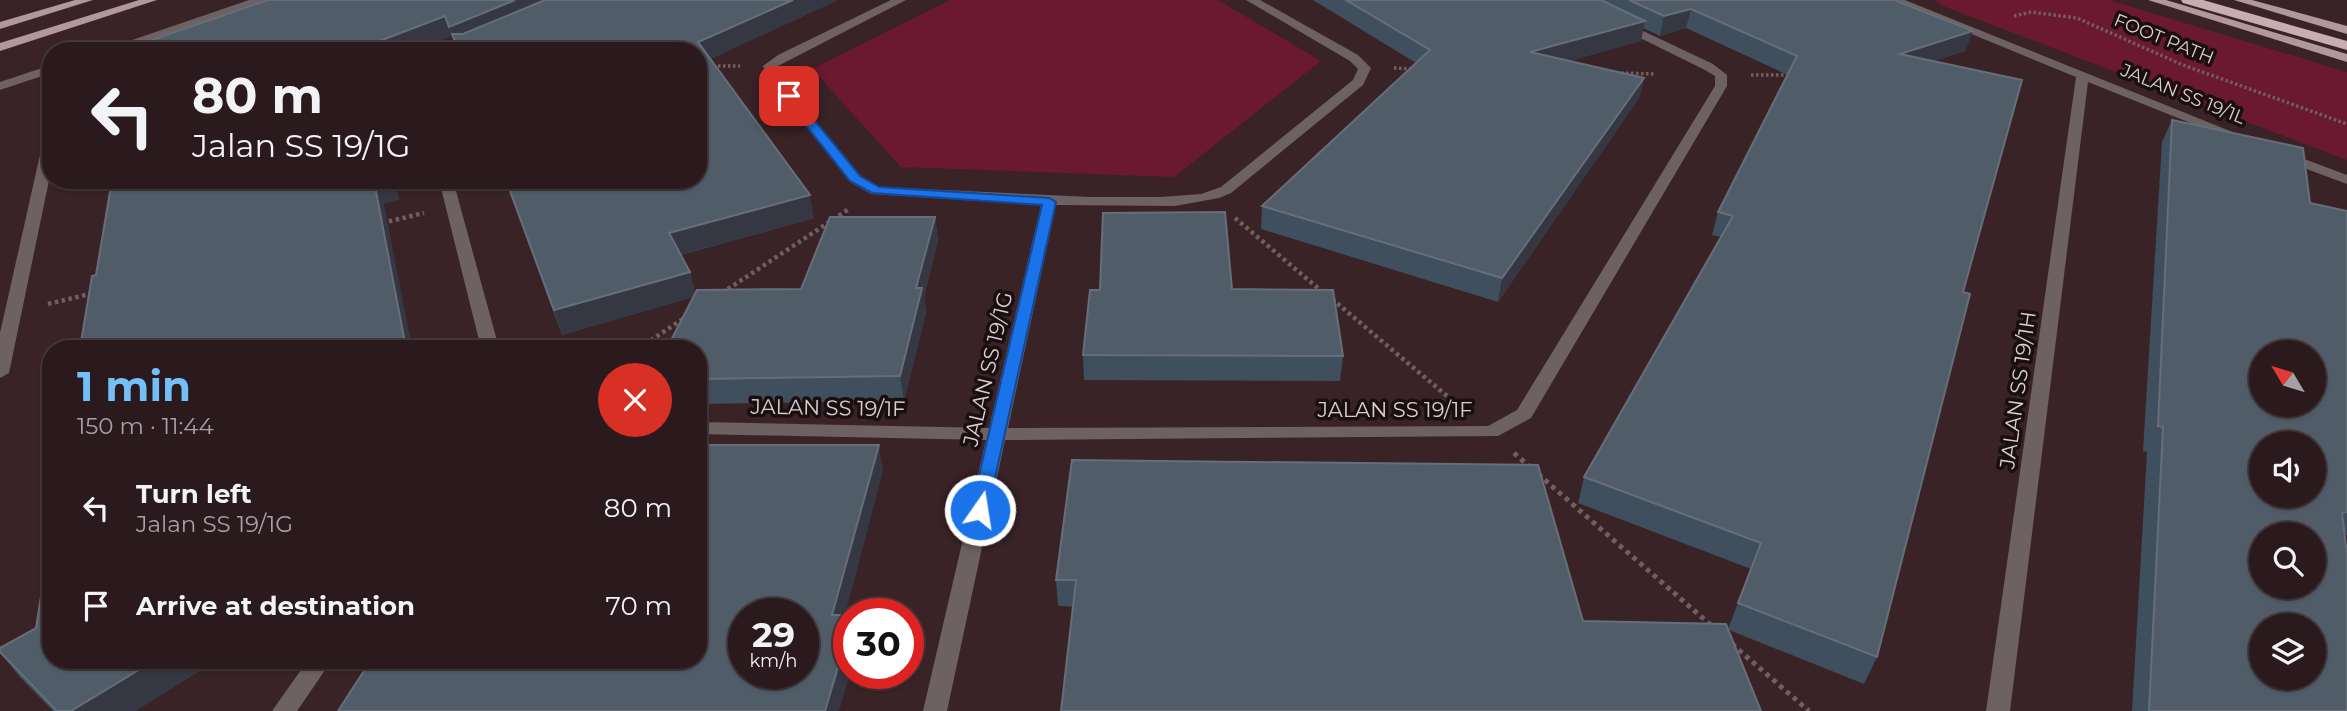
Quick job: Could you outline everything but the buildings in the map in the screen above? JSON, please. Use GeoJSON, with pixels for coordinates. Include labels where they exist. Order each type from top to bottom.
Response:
{"type":"FeatureCollection","features":[{"type":"Feature","properties":{"kind":"highway"},"geometry":{"type":"LineString","coordinates":[[2188,0],[2347,46]]}},
{"type":"Feature","properties":{"kind":"main road"},"geometry":{"type":"LineString","coordinates":[[0,26],[87,0]]}},
{"type":"Feature","properties":{"kind":"main road"},"geometry":{"type":"LineString","coordinates":[[0,47],[151,0]]}},
{"type":"Feature","properties":{"kind":"main road"},"geometry":{"type":"LineString","coordinates":[[2154,0],[2347,58]]}},
{"type":"Feature","properties":{"kind":"main road"},"geometry":{"type":"LineString","coordinates":[[2241,0],[2347,30]]}},
{"type":"Feature","properties":{"kind":"street"},"geometry":{"type":"LineString","coordinates":[[133,42],[260,0]]}},
{"type":"Feature","properties":{"kind":"street"},"geometry":{"type":"LineString","coordinates":[[900,0],[769,66],[772,76],[855,179],[876,191],[1049,202],[1167,201],[1211,197],[1226,190],[1359,82],[1365,68],[1354,58],[1252,0]]}},
{"type":"Feature","properties":{"kind":"street","name":"JALAN SS 19/1L"},"geometry":{"type":"LineString","coordinates":[[1895,0],[2347,180]]}},
{"type":"Feature","properties":{"kind":"street","name":"JALAN SS 19/1F"},"geometry":{"type":"LineString","coordinates":[[707,428],[997,434],[1491,432],[1524,414],[1721,86],[1721,75],[1709,67],[1604,17]]}},
{"type":"Feature","properties":{"kind":"street"},"geometry":{"type":"LineString","coordinates":[[0,86],[42,72]]}},
{"type":"Feature","properties":{"kind":"street","name":"JALAN SS 19/1H"},"geometry":{"type":"LineString","coordinates":[[1998,711],[2083,75]]}},
{"type":"Feature","properties":{"kind":"street"},"geometry":{"type":"LineString","coordinates":[[0,373],[42,179]]}},
{"type":"Feature","properties":{"kind":"street"},"geometry":{"type":"LineString","coordinates":[[448,189],[488,340]]}},
{"type":"Feature","properties":{"kind":"street","name":"JALAN SS 19/1G"},"geometry":{"type":"LineString","coordinates":[[935,711],[1049,202]]}},
{"type":"Feature","properties":{"kind":"street"},"geometry":{"type":"LineString","coordinates":[[284,711],[314,669]]}},
{"type":"Feature","properties":{"kind":"path","name":"FOOT PATH"},"geometry":{"type":"LineString","coordinates":[[1966,29],[2031,12],[2077,18],[2183,65],[2347,124]]}},
{"type":"Feature","properties":{"kind":"path"},"geometry":{"type":"LineString","coordinates":[[707,66],[769,66]]}},
{"type":"Feature","properties":{"kind":"path"},"geometry":{"type":"LineString","coordinates":[[718,296],[876,191]]}},
{"type":"Feature","properties":{"kind":"path"},"geometry":{"type":"LineString","coordinates":[[371,226],[451,207]]}},
{"type":"Feature","properties":{"kind":"path"},"geometry":{"type":"LineString","coordinates":[[13,313],[106,290]]}},
{"type":"Feature","properties":{"kind":"path"},"geometry":{"type":"LineString","coordinates":[[651,340],[695,311]]}},
{"type":"Feature","properties":{"kind":"shaded area"},"geometry":{"type":"Polygon","coordinates":[[[950,0],[1218,0],[1321,61],[1174,177],[901,167],[812,69],[950,0]]]}},
{"type":"Feature","properties":{"kind":"shaded area"},"geometry":{"type":"Polygon","coordinates":[[[1934,0],[2109,0],[2347,72],[2347,160],[1940,5],[1934,0]]]}},
{"type":"Feature","properties":{"kind":"route"},"geometry":{"type":"LineString","coordinates":[[789,96],[855,179],[876,191],[1049,202],[980,510]]}}]}
